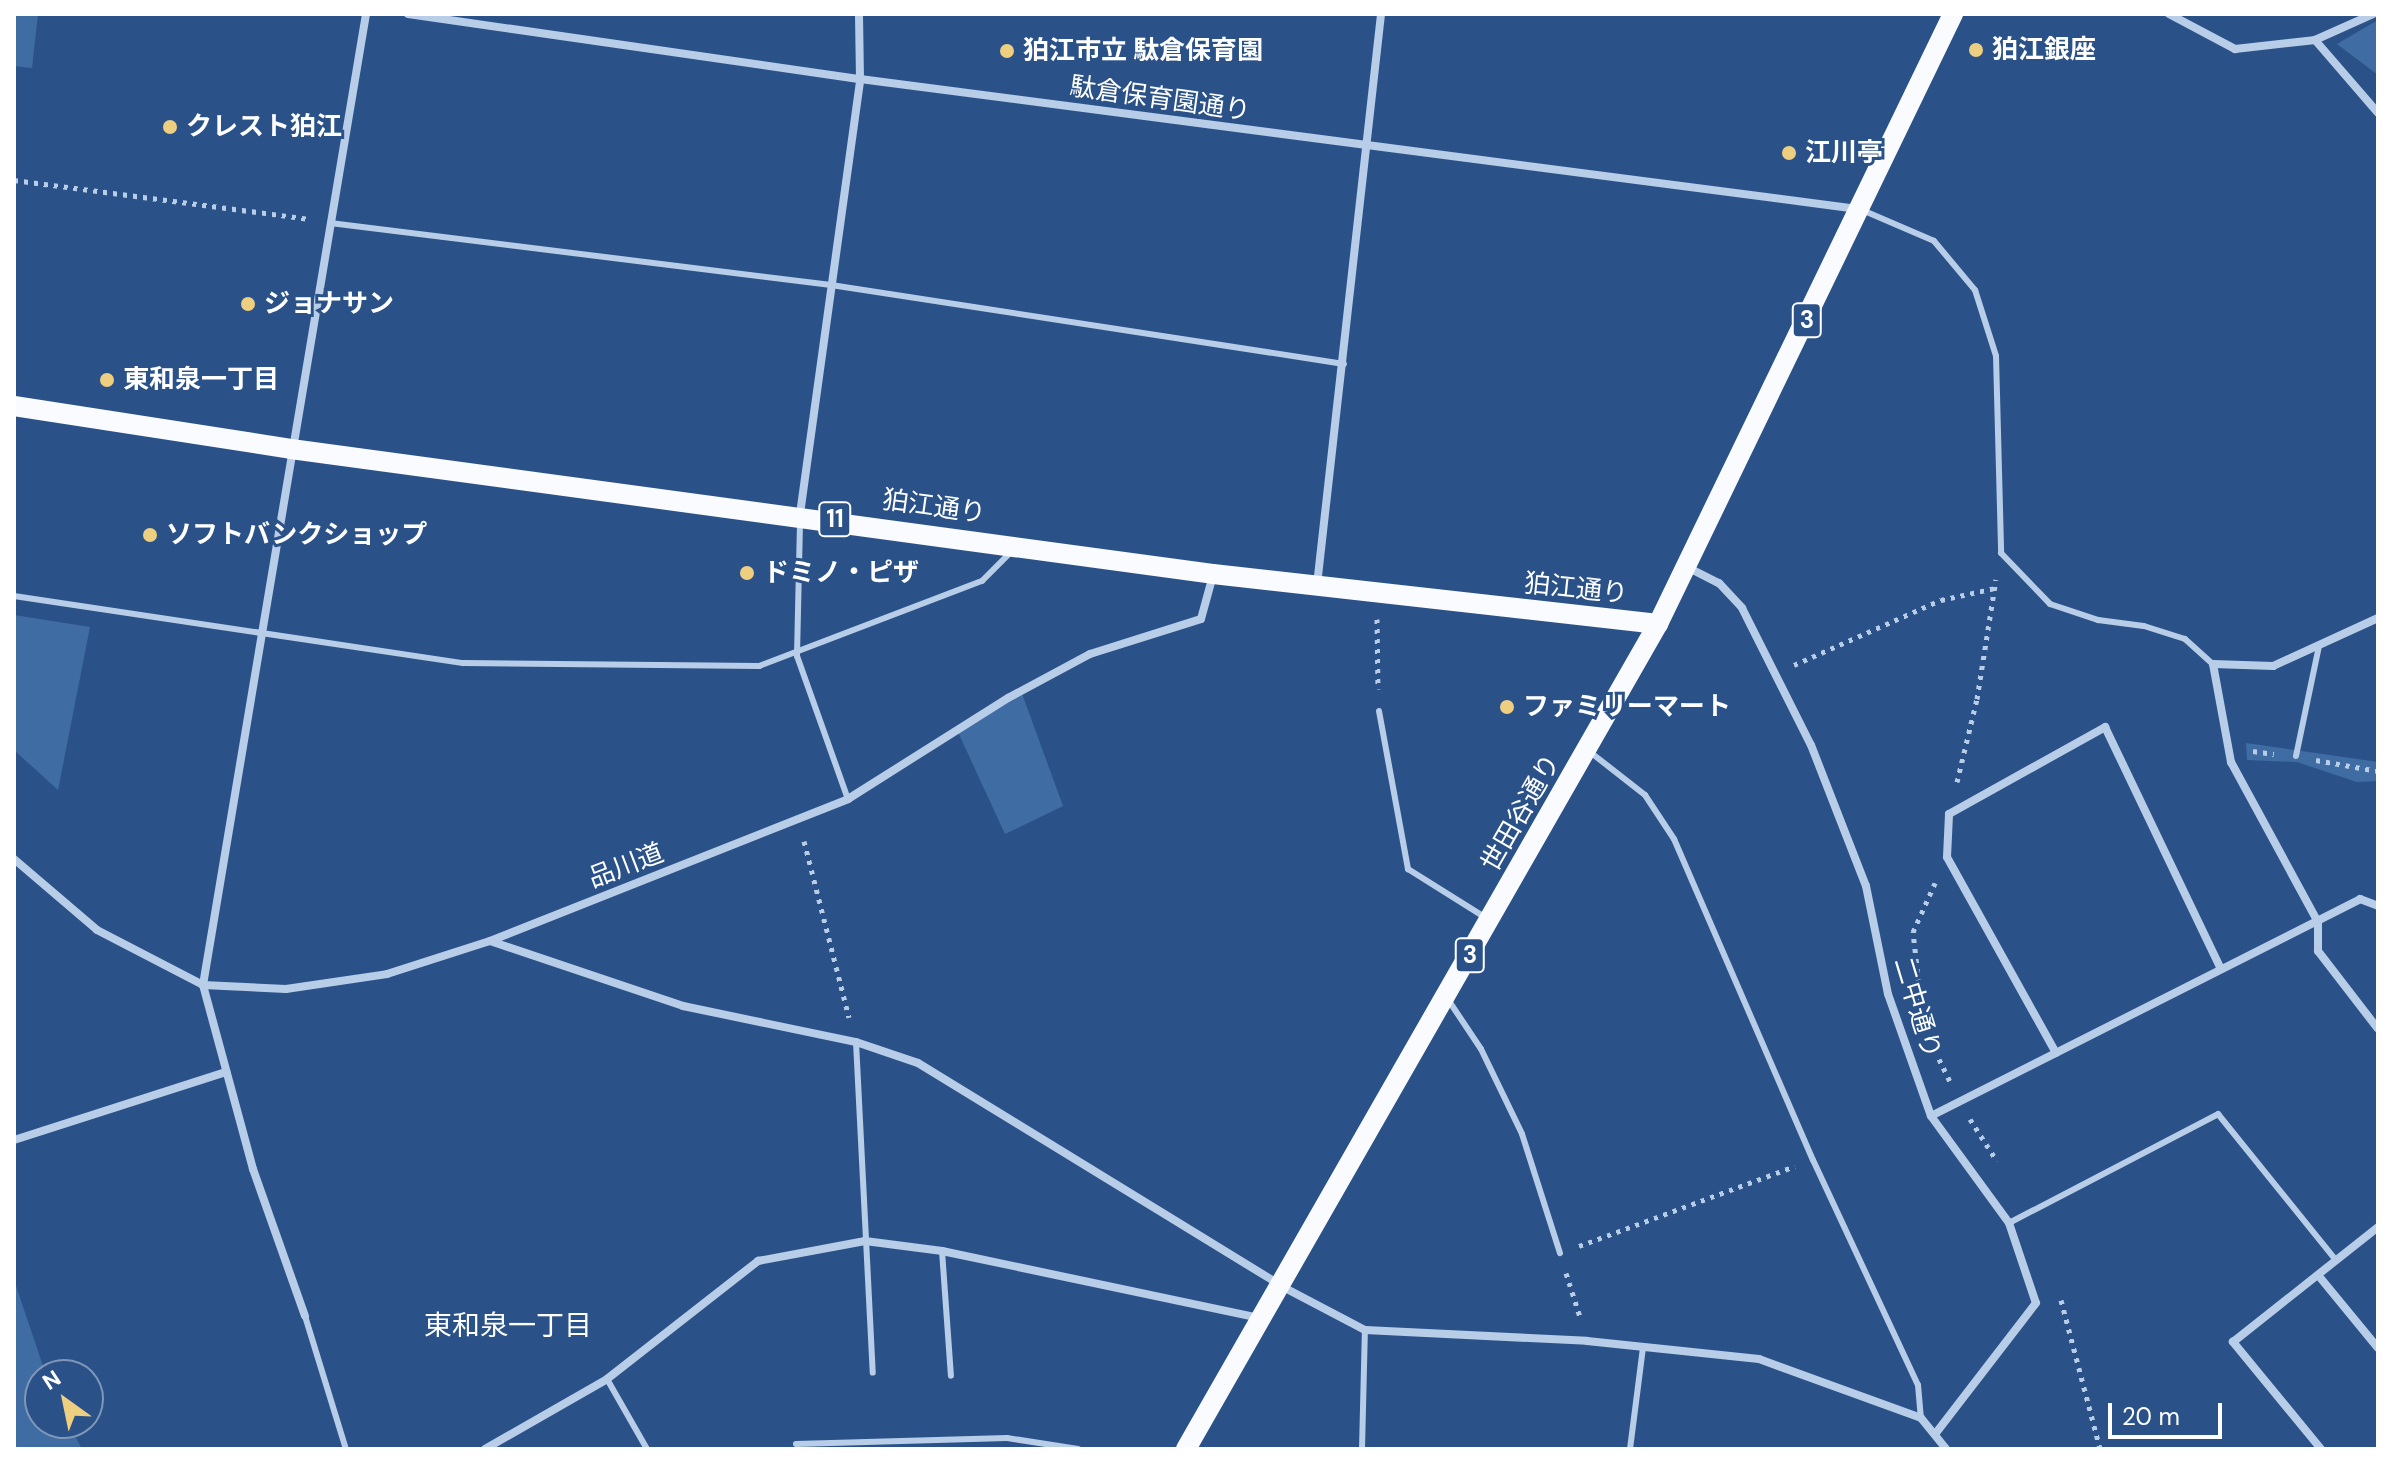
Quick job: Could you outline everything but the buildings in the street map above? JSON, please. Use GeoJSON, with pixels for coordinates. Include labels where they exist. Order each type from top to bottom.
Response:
{"type":"FeatureCollection","features":[{"type":"Feature","properties":{"kind":"main road","name":"世田谷通り"},"geometry":{"type":"LineString","coordinates":[[1186,1449],[1283,1287],[1658,624],[1953,14]]}},
{"type":"Feature","properties":{"kind":"main road","name":"狛江通り"},"geometry":{"type":"LineString","coordinates":[[14,406],[291,449],[800,514],[1213,574],[1658,624]]}},
{"type":"Feature","properties":{"kind":"street"},"geometry":{"type":"LineString","coordinates":[[305,1316],[253,1169],[203,985],[366,14]]}},
{"type":"Feature","properties":{"kind":"street","name":"駄倉保育園通り"},"geometry":{"type":"LineString","coordinates":[[408,14],[860,79],[1860,209]]}},
{"type":"Feature","properties":{"kind":"street"},"geometry":{"type":"LineString","coordinates":[[800,514],[860,79],[859,14]]}},
{"type":"Feature","properties":{"kind":"street"},"geometry":{"type":"LineString","coordinates":[[1317,587],[1345,364],[1363,146],[1381,14]]}},
{"type":"Feature","properties":{"kind":"street"},"geometry":{"type":"LineString","coordinates":[[2169,14],[2235,49],[2315,40],[2373,14]]}},
{"type":"Feature","properties":{"kind":"street"},"geometry":{"type":"LineString","coordinates":[[2315,40],[2378,113]]}},
{"type":"Feature","properties":{"kind":"street","name":"二中通り"},"geometry":{"type":"LineString","coordinates":[[1686,566],[1719,583],[1742,608],[1775,673],[1842,816],[1866,886],[1888,994],[1931,1116],[2009,1223],[2036,1303],[1936,1433]]}},
{"type":"Feature","properties":{"kind":"street","name":"品川道"},"geometry":{"type":"LineString","coordinates":[[14,859],[97,930],[203,985],[286,989],[387,974],[490,941],[848,799],[1008,698],[1090,654],[1201,619],[1213,574]]}},
{"type":"Feature","properties":{"kind":"street"},"geometry":{"type":"LineString","coordinates":[[2378,618],[2273,666],[2213,664],[2231,762],[2318,922],[2318,951],[2378,1029]]}},
{"type":"Feature","properties":{"kind":"street"},"geometry":{"type":"LineString","coordinates":[[2056,1053],[1947,857],[1949,814],[2105,727],[2221,969]]}},
{"type":"Feature","properties":{"kind":"street"},"geometry":{"type":"LineString","coordinates":[[1931,1116],[2360,899],[2378,906]]}},
{"type":"Feature","properties":{"kind":"street"},"geometry":{"type":"LineString","coordinates":[[490,941],[683,1006],[856,1042],[918,1063],[1283,1287],[1365,1330],[1587,1341],[1759,1359],[1921,1418],[1946,1449]]}},
{"type":"Feature","properties":{"kind":"street"},"geometry":{"type":"LineString","coordinates":[[14,1140],[226,1072]]}},
{"type":"Feature","properties":{"kind":"street"},"geometry":{"type":"LineString","coordinates":[[2319,1448],[2233,1342],[2378,1227]]}},
{"type":"Feature","properties":{"kind":"street"},"geometry":{"type":"LineString","coordinates":[[485,1449],[607,1379],[758,1261],[865,1241],[942,1251],[1263,1319]]}},
{"type":"Feature","properties":{"kind":"street"},"geometry":{"type":"LineString","coordinates":[[2318,1275],[2378,1348]]}},
{"type":"Feature","properties":{"kind":"lane"},"geometry":{"type":"LineString","coordinates":[[1860,209],[1934,241],[1975,290],[1996,356],[2001,553],[2050,604],[2098,620],[2144,626],[2185,639],[2213,664]]}},
{"type":"Feature","properties":{"kind":"lane"},"geometry":{"type":"LineString","coordinates":[[330,223],[831,285],[1345,364]]}},
{"type":"Feature","properties":{"kind":"lane"},"geometry":{"type":"LineString","coordinates":[[800,514],[797,656],[848,799]]}},
{"type":"Feature","properties":{"kind":"lane"},"geometry":{"type":"LineString","coordinates":[[14,596],[463,663],[759,666],[797,656],[982,581],[1017,546]]}},
{"type":"Feature","properties":{"kind":"lane"},"geometry":{"type":"LineString","coordinates":[[2296,756],[2319,646]]}},
{"type":"Feature","properties":{"kind":"lane"},"geometry":{"type":"LineString","coordinates":[[1379,711],[1408,869],[1489,920]]}},
{"type":"Feature","properties":{"kind":"lane"},"geometry":{"type":"LineString","coordinates":[[1587,749],[1645,795],[1674,839],[1813,1160],[1918,1385],[1921,1418]]}},
{"type":"Feature","properties":{"kind":"lane"},"geometry":{"type":"LineString","coordinates":[[1447,998],[1481,1049],[1522,1134],[1560,1253]]}},
{"type":"Feature","properties":{"kind":"lane"},"geometry":{"type":"LineString","coordinates":[[856,1042],[873,1373]]}},
{"type":"Feature","properties":{"kind":"lane"},"geometry":{"type":"LineString","coordinates":[[2009,1223],[2218,1114],[2336,1260]]}},
{"type":"Feature","properties":{"kind":"lane"},"geometry":{"type":"LineString","coordinates":[[942,1251],[951,1376]]}},
{"type":"Feature","properties":{"kind":"lane"},"geometry":{"type":"LineString","coordinates":[[305,1316],[346,1449]]}},
{"type":"Feature","properties":{"kind":"lane"},"geometry":{"type":"LineString","coordinates":[[1362,1449],[1365,1330]]}},
{"type":"Feature","properties":{"kind":"lane"},"geometry":{"type":"LineString","coordinates":[[1630,1449],[1643,1347]]}},
{"type":"Feature","properties":{"kind":"lane"},"geometry":{"type":"LineString","coordinates":[[607,1379],[647,1449]]}},
{"type":"Feature","properties":{"kind":"lane"},"geometry":{"type":"LineString","coordinates":[[796,1444],[1007,1438],[1078,1449]]}},
{"type":"Feature","properties":{"kind":"path"},"geometry":{"type":"LineString","coordinates":[[14,180],[250,208],[330,223]]}},
{"type":"Feature","properties":{"kind":"path"},"geometry":{"type":"LineString","coordinates":[[1949,814],[1977,699],[2001,553]]}},
{"type":"Feature","properties":{"kind":"path"},"geometry":{"type":"LineString","coordinates":[[1775,673],[1941,600],[1995,588]]}},
{"type":"Feature","properties":{"kind":"path"},"geometry":{"type":"LineString","coordinates":[[1376,594],[1379,711]]}},
{"type":"Feature","properties":{"kind":"path"},"geometry":{"type":"LineString","coordinates":[[799,820],[856,1042]]}},
{"type":"Feature","properties":{"kind":"path"},"geometry":{"type":"LineString","coordinates":[[1926,1026],[1916,989],[1913,932],[1947,857]]}},
{"type":"Feature","properties":{"kind":"path"},"geometry":{"type":"LineString","coordinates":[[1935,1051],[1960,1103]]}},
{"type":"Feature","properties":{"kind":"path"},"geometry":{"type":"LineString","coordinates":[[1587,1341],[1560,1253],[1813,1160]]}},
{"type":"Feature","properties":{"kind":"shaded area"},"geometry":{"type":"Polygon","coordinates":[[[14,14],[38,14],[32,68],[14,66],[14,14]]]}},
{"type":"Feature","properties":{"kind":"shaded area"},"geometry":{"type":"Polygon","coordinates":[[[2378,20],[2378,75],[2337,44],[2378,20]]]}},
{"type":"Feature","properties":{"kind":"shaded area"},"geometry":{"type":"Polygon","coordinates":[[[14,615],[90,627],[58,790],[14,750],[14,615]]]}},
{"type":"Feature","properties":{"kind":"shaded area"},"geometry":{"type":"Polygon","coordinates":[[[1021,691],[1063,806],[1005,834],[957,730],[1021,691]]]}},
{"type":"Feature","properties":{"kind":"shaded area"},"geometry":{"type":"Polygon","coordinates":[[[2246,743],[2378,762],[2378,781],[2357,782],[2297,762],[2247,760],[2246,743]]]}},
{"type":"Feature","properties":{"kind":"shaded area"},"geometry":{"type":"Polygon","coordinates":[[[14,1280],[41,1359],[24,1359],[24,1439],[77,1439],[82,1449],[14,1449],[14,1280]]]}},
{"type":"Feature","properties":{"kind":"place","name":"狛江銀座"},"geometry":{"type":"Point","coordinates":[1976,50]}},
{"type":"Feature","properties":{"kind":"place","name":"狛江市立 駄倉保育園"},"geometry":{"type":"Point","coordinates":[1007,51]}},
{"type":"Feature","properties":{"kind":"place","name":"クレスト狛江"},"geometry":{"type":"Point","coordinates":[170,127]}},
{"type":"Feature","properties":{"kind":"place","name":"江川亭"},"geometry":{"type":"Point","coordinates":[1789,153]}},
{"type":"Feature","properties":{"kind":"place","name":"ジョナサン"},"geometry":{"type":"Point","coordinates":[248,304]}},
{"type":"Feature","properties":{"kind":"place","name":"東和泉一丁目"},"geometry":{"type":"Point","coordinates":[107,380]}},
{"type":"Feature","properties":{"kind":"place","name":"ソフトバンクショップ"},"geometry":{"type":"Point","coordinates":[150,535]}},
{"type":"Feature","properties":{"kind":"place","name":"ドミノ・ピザ"},"geometry":{"type":"Point","coordinates":[747,573]}},
{"type":"Feature","properties":{"kind":"place","name":"ファミリーマート"},"geometry":{"type":"Point","coordinates":[1507,707]}},
{"type":"Feature","properties":{"kind":"district","name":"東和泉一丁目"},"geometry":{"type":"Point","coordinates":[508,1326]}}]}
